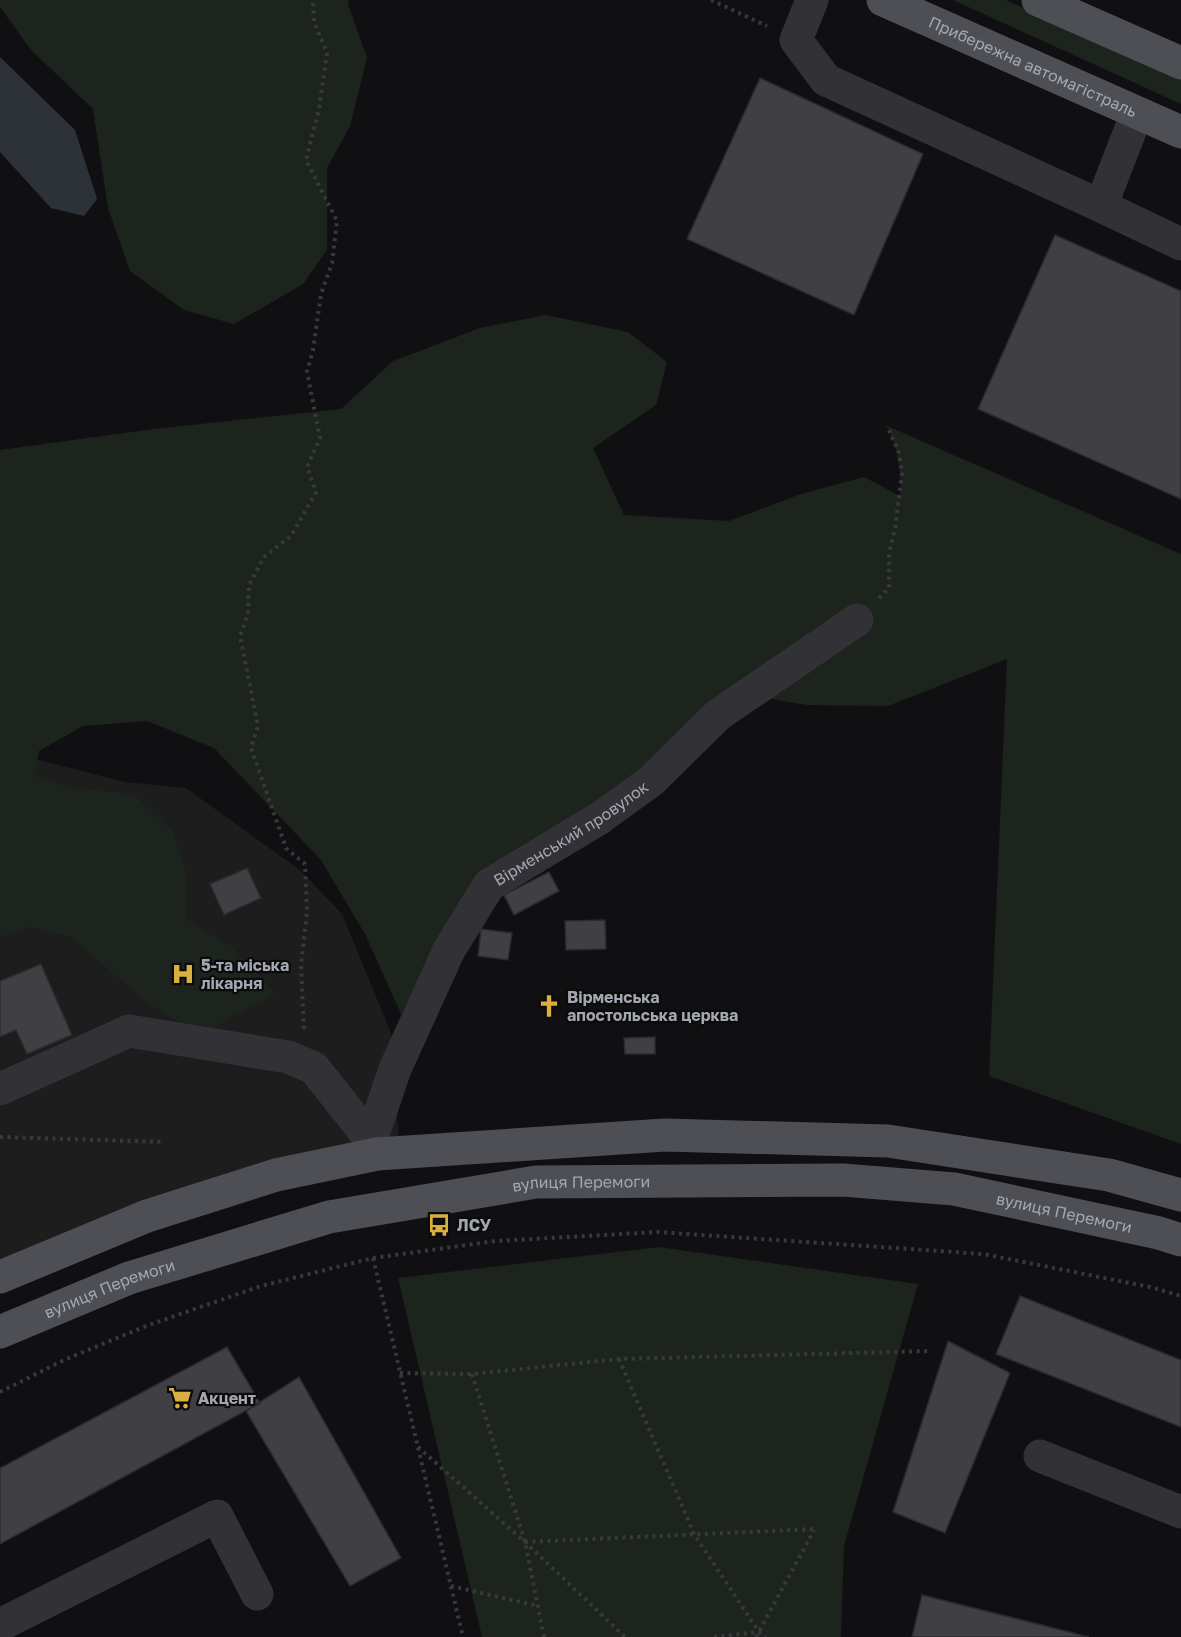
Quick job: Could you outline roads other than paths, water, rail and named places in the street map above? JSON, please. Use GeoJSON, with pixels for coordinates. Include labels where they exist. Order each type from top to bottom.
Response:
{"type":"FeatureCollection","features":[{"type":"Feature","properties":{"kind":"main road","name":"Прибережна автомагістраль"},"geometry":{"type":"LineString","coordinates":[[883,0],[1181,132]]}},
{"type":"Feature","properties":{"kind":"main road"},"geometry":{"type":"LineString","coordinates":[[1038,0],[1181,63]]}},
{"type":"Feature","properties":{"kind":"main road"},"geometry":{"type":"LineString","coordinates":[[0,1277],[35,1260],[169,1209],[276,1174],[374,1147],[665,1135],[888,1141],[1109,1174],[1181,1195]]}},
{"type":"Feature","properties":{"kind":"main road","name":"вулиця Перемоги"},"geometry":{"type":"LineString","coordinates":[[0,1332],[129,1278],[329,1217],[536,1182],[843,1180],[954,1189],[1159,1233],[1181,1240]]}},
{"type":"Feature","properties":{"kind":"street"},"geometry":{"type":"LineString","coordinates":[[812,0],[796,40],[826,80],[1181,244]]}},
{"type":"Feature","properties":{"kind":"street"},"geometry":{"type":"LineString","coordinates":[[1101,206],[1137,113]]}},
{"type":"Feature","properties":{"kind":"street","name":"Вірменський провулок"},"geometry":{"type":"LineString","coordinates":[[374,1147],[395,1069],[449,950],[489,885],[600,818],[651,781],[718,715],[857,620]]}},
{"type":"Feature","properties":{"kind":"street"},"geometry":{"type":"LineString","coordinates":[[0,1089],[129,1031],[288,1057],[314,1068],[374,1147]]}},
{"type":"Feature","properties":{"kind":"street"},"geometry":{"type":"LineString","coordinates":[[1040,1456],[1181,1512]]}},
{"type":"Feature","properties":{"kind":"street"},"geometry":{"type":"LineString","coordinates":[[0,1625],[217,1516],[257,1594]]}},
{"type":"Feature","properties":{"kind":"place","name":"5-та міська лікарня"},"geometry":{"type":"Point","coordinates":[183,974]}},
{"type":"Feature","properties":{"kind":"place","name":"Вірменська апостольська церква"},"geometry":{"type":"Point","coordinates":[549,1006]}},
{"type":"Feature","properties":{"kind":"place","name":"ЛСУ"},"geometry":{"type":"Point","coordinates":[439,1225]}},
{"type":"Feature","properties":{"kind":"place","name":"Акцент"},"geometry":{"type":"Point","coordinates":[180,1398]}}]}
